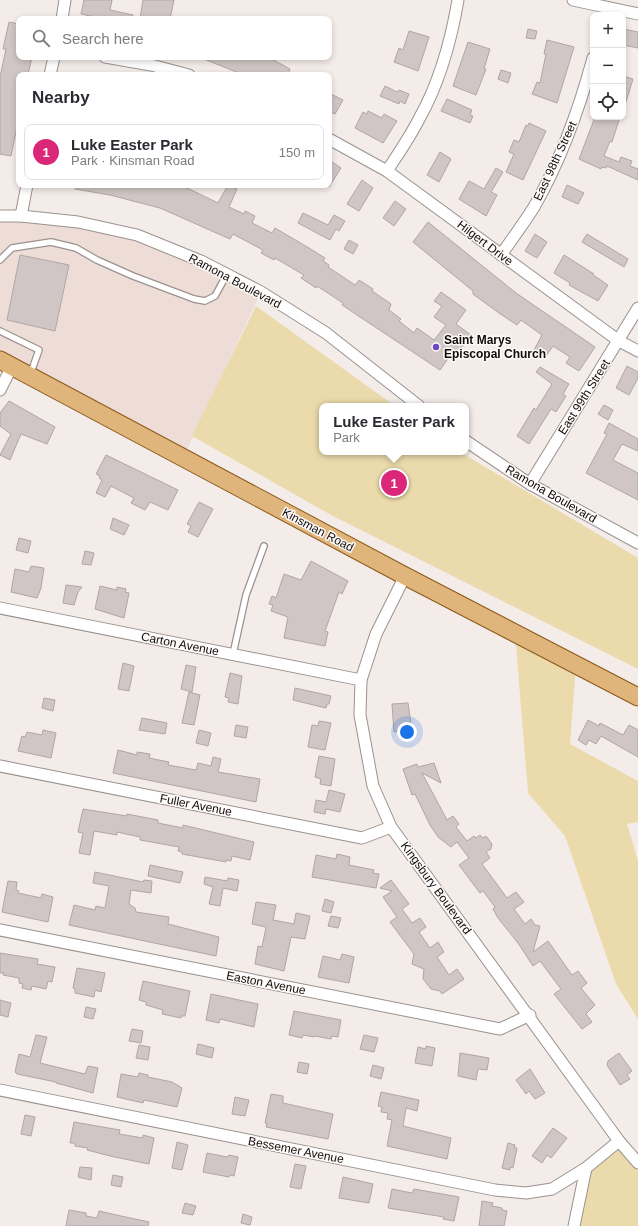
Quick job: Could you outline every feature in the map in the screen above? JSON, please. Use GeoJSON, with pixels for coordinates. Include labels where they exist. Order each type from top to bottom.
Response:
{"type":"FeatureCollection","features":[{"type":"Feature","properties":{"kind":"main road","name":"Kinsman Road"},"geometry":{"type":"LineString","coordinates":[[6,363],[405,576],[638,697]]}},
{"type":"Feature","properties":{"kind":"street"},"geometry":{"type":"LineString","coordinates":[[62,16],[65,0]]}},
{"type":"Feature","properties":{"kind":"street"},"geometry":{"type":"LineString","coordinates":[[387,171],[420,118],[442,66],[453,29],[458,0]]}},
{"type":"Feature","properties":{"kind":"street"},"geometry":{"type":"LineString","coordinates":[[573,0],[603,11],[638,14]]}},
{"type":"Feature","properties":{"kind":"street"},"geometry":{"type":"LineString","coordinates":[[51,72],[53,60]]}},
{"type":"Feature","properties":{"kind":"street"},"geometry":{"type":"LineString","coordinates":[[122,60],[151,65],[178,72]]}},
{"type":"Feature","properties":{"kind":"street","name":"East 98th Street"},"geometry":{"type":"LineString","coordinates":[[501,255],[534,207],[553,170],[582,101],[590,70]]}},
{"type":"Feature","properties":{"kind":"street","name":"Hilgert Drive"},"geometry":{"type":"LineString","coordinates":[[332,141],[387,171],[619,341],[638,351]]}},
{"type":"Feature","properties":{"kind":"street"},"geometry":{"type":"LineString","coordinates":[[21,216],[26,188]]}},
{"type":"Feature","properties":{"kind":"street","name":"Ramona Boulevard"},"geometry":{"type":"LineString","coordinates":[[0,216],[21,216],[78,222],[136,235],[202,261],[261,292],[326,333],[415,403]]}},
{"type":"Feature","properties":{"kind":"street","name":"East 99th Street"},"geometry":{"type":"LineString","coordinates":[[530,484],[638,308]]}},
{"type":"Feature","properties":{"kind":"street"},"geometry":{"type":"LineString","coordinates":[[0,390],[6,363]]}},
{"type":"Feature","properties":{"kind":"street","name":"Ramona Boulevard"},"geometry":{"type":"LineString","coordinates":[[469,443],[530,484],[638,543]]}},
{"type":"Feature","properties":{"kind":"street","name":"Kingsbury Boulevard"},"geometry":{"type":"LineString","coordinates":[[405,576],[376,634],[361,680],[360,715],[373,786],[391,827],[530,1015],[619,1141],[638,1163]]}},
{"type":"Feature","properties":{"kind":"street","name":"Carton Avenue"},"geometry":{"type":"LineString","coordinates":[[0,608],[361,680]]}},
{"type":"Feature","properties":{"kind":"street","name":"Fuller Avenue"},"geometry":{"type":"LineString","coordinates":[[0,766],[362,838],[391,827]]}},
{"type":"Feature","properties":{"kind":"street","name":"Easton Avenue"},"geometry":{"type":"LineString","coordinates":[[0,930],[500,1029],[530,1015]]}},
{"type":"Feature","properties":{"kind":"street","name":"Bessemer Avenue"},"geometry":{"type":"LineString","coordinates":[[0,1090],[495,1190],[526,1193],[552,1189],[586,1168],[619,1141]]}},
{"type":"Feature","properties":{"kind":"street"},"geometry":{"type":"LineString","coordinates":[[574,1226],[586,1168]]}},
{"type":"Feature","properties":{"kind":"lane"},"geometry":{"type":"LineString","coordinates":[[0,260],[12,248],[51,242],[76,248],[97,260],[133,276],[194,299],[205,301],[215,296],[227,274]]}},
{"type":"Feature","properties":{"kind":"lane"},"geometry":{"type":"LineString","coordinates":[[0,331],[39,350],[29,376]]}},
{"type":"Feature","properties":{"kind":"lane"},"geometry":{"type":"LineString","coordinates":[[233,654],[246,595],[264,546]]}},
{"type":"Feature","properties":{"kind":"shaded area"},"geometry":{"type":"Polygon","coordinates":[[[0,216],[136,235],[261,292],[183,458],[0,360],[0,216]]]}},
{"type":"Feature","properties":{"kind":"shaded area"},"geometry":{"type":"Polygon","coordinates":[[[256,306],[391,403],[319,403],[319,455],[465,455],[638,558],[638,669],[331,515],[192,436],[256,306]]]}},
{"type":"Feature","properties":{"kind":"shaded area"},"geometry":{"type":"Polygon","coordinates":[[[515,633],[576,665],[570,744],[638,781],[638,822],[627,824],[638,861],[638,1019],[616,984],[565,836],[528,793],[515,633]]]}},
{"type":"Feature","properties":{"kind":"shaded area"},"geometry":{"type":"Polygon","coordinates":[[[619,1141],[638,1163],[638,1226],[575,1226],[586,1168],[619,1141]]]}},
{"type":"Feature","properties":{"kind":"building"},"geometry":{"type":"Polygon","coordinates":[[[84,0],[112,0],[110,10],[133,15],[90,16],[81,14],[84,0]]]}},
{"type":"Feature","properties":{"kind":"building"},"geometry":{"type":"Polygon","coordinates":[[[143,0],[174,0],[171,16],[140,16],[143,0]]]}},
{"type":"Feature","properties":{"kind":"building"},"geometry":{"type":"Polygon","coordinates":[[[9,22],[16,23],[16,60],[31,60],[29,72],[16,72],[16,132],[11,156],[0,154],[0,77],[6,49],[3,49],[9,22]]]}},
{"type":"Feature","properties":{"kind":"building"},"geometry":{"type":"Polygon","coordinates":[[[528,29],[537,31],[535,39],[526,38],[528,29]]]}},
{"type":"Feature","properties":{"kind":"building"},"geometry":{"type":"Polygon","coordinates":[[[626,30],[638,32],[638,48],[626,46],[626,30]]]}},
{"type":"Feature","properties":{"kind":"building"},"geometry":{"type":"Polygon","coordinates":[[[409,31],[429,37],[418,71],[394,62],[399,48],[403,50],[409,31]]]}},
{"type":"Feature","properties":{"kind":"building"},"geometry":{"type":"Polygon","coordinates":[[[547,40],[574,47],[557,103],[532,94],[537,82],[540,83],[546,54],[544,54],[547,40]]]}},
{"type":"Feature","properties":{"kind":"building"},"geometry":{"type":"Polygon","coordinates":[[[468,42],[490,49],[484,69],[486,69],[476,95],[453,86],[468,42]]]}},
{"type":"Feature","properties":{"kind":"building"},"geometry":{"type":"Polygon","coordinates":[[[206,60],[274,60],[290,69],[289,72],[236,72],[206,60]]]}},
{"type":"Feature","properties":{"kind":"building"},"geometry":{"type":"Polygon","coordinates":[[[501,70],[511,73],[508,83],[498,79],[501,70]]]}},
{"type":"Feature","properties":{"kind":"building"},"geometry":{"type":"Polygon","coordinates":[[[626,77],[633,79],[626,102],[626,77]]]}},
{"type":"Feature","properties":{"kind":"building"},"geometry":{"type":"Polygon","coordinates":[[[385,86],[397,92],[399,90],[409,94],[405,104],[400,101],[399,104],[380,96],[385,86]]]}},
{"type":"Feature","properties":{"kind":"building"},"geometry":{"type":"Polygon","coordinates":[[[332,94],[343,100],[335,114],[332,112],[332,94]]]}},
{"type":"Feature","properties":{"kind":"building"},"geometry":{"type":"Polygon","coordinates":[[[447,99],[472,110],[470,115],[473,116],[470,123],[441,111],[447,99]]]}},
{"type":"Feature","properties":{"kind":"building"},"geometry":{"type":"Polygon","coordinates":[[[368,111],[382,118],[384,114],[397,121],[383,143],[355,128],[363,112],[367,114],[368,111]]]}},
{"type":"Feature","properties":{"kind":"building"},"geometry":{"type":"Polygon","coordinates":[[[594,120],[619,120],[612,142],[610,141],[604,156],[619,162],[621,157],[632,161],[630,166],[638,169],[638,180],[607,166],[606,168],[602,167],[601,169],[579,159],[594,120]]]}},
{"type":"Feature","properties":{"kind":"building"},"geometry":{"type":"Polygon","coordinates":[[[529,123],[546,131],[523,180],[506,172],[514,154],[509,152],[514,140],[519,142],[526,125],[528,126],[529,123]]]}},
{"type":"Feature","properties":{"kind":"building"},"geometry":{"type":"Polygon","coordinates":[[[440,152],[451,159],[439,182],[427,175],[440,152]]]}},
{"type":"Feature","properties":{"kind":"building"},"geometry":{"type":"Polygon","coordinates":[[[332,162],[341,168],[332,182],[332,162]]]}},
{"type":"Feature","properties":{"kind":"building"},"geometry":{"type":"Polygon","coordinates":[[[496,168],[503,172],[491,192],[497,195],[486,216],[459,199],[469,181],[484,189],[496,168]]]}},
{"type":"Feature","properties":{"kind":"building"},"geometry":{"type":"Polygon","coordinates":[[[362,180],[373,188],[359,211],[347,204],[362,180]]]}},
{"type":"Feature","properties":{"kind":"building"},"geometry":{"type":"Polygon","coordinates":[[[567,185],[584,193],[578,204],[562,197],[567,185]]]}},
{"type":"Feature","properties":{"kind":"building"},"geometry":{"type":"Polygon","coordinates":[[[187,188],[218,203],[226,188],[235,188],[237,189],[229,207],[244,214],[245,211],[255,216],[252,223],[272,233],[275,228],[309,248],[325,258],[323,261],[329,265],[328,267],[355,285],[359,280],[373,289],[372,291],[391,304],[389,310],[401,319],[399,321],[414,333],[417,328],[434,340],[446,325],[434,317],[442,306],[434,301],[441,292],[466,310],[456,324],[471,335],[455,356],[452,353],[440,370],[342,305],[343,303],[317,286],[316,288],[301,278],[304,275],[275,258],[274,260],[261,253],[263,250],[233,234],[230,239],[160,208],[110,195],[75,189],[187,188]]]}},
{"type":"Feature","properties":{"kind":"building"},"geometry":{"type":"Polygon","coordinates":[[[395,201],[406,209],[394,226],[383,218],[395,201]]]}},
{"type":"Feature","properties":{"kind":"building"},"geometry":{"type":"Polygon","coordinates":[[[303,213],[328,225],[334,215],[345,221],[339,231],[336,229],[330,240],[298,223],[303,213]]]}},
{"type":"Feature","properties":{"kind":"building"},"geometry":{"type":"Polygon","coordinates":[[[428,222],[516,293],[595,347],[579,371],[566,363],[570,357],[553,346],[544,359],[533,352],[542,335],[521,320],[517,325],[499,313],[473,294],[473,291],[413,242],[428,222]]]}},
{"type":"Feature","properties":{"kind":"building"},"geometry":{"type":"Polygon","coordinates":[[[535,234],[547,242],[537,258],[525,251],[535,234]]]}},
{"type":"Feature","properties":{"kind":"building"},"geometry":{"type":"Polygon","coordinates":[[[587,234],[628,259],[624,267],[582,242],[587,234]]]}},
{"type":"Feature","properties":{"kind":"building"},"geometry":{"type":"Polygon","coordinates":[[[349,240],[358,245],[353,254],[344,249],[349,240]]]}},
{"type":"Feature","properties":{"kind":"building"},"geometry":{"type":"Polygon","coordinates":[[[20,255],[69,265],[55,331],[7,320],[20,255]]]}},
{"type":"Feature","properties":{"kind":"building"},"geometry":{"type":"Polygon","coordinates":[[[564,255],[594,274],[593,275],[608,285],[598,301],[569,285],[570,283],[554,273],[564,255]]]}},
{"type":"Feature","properties":{"kind":"building"},"geometry":{"type":"Polygon","coordinates":[[[627,366],[638,372],[638,378],[629,395],[616,388],[627,366]]]}},
{"type":"Feature","properties":{"kind":"building"},"geometry":{"type":"Polygon","coordinates":[[[540,367],[569,384],[563,394],[566,396],[556,412],[551,409],[529,444],[517,436],[534,408],[536,410],[552,384],[536,372],[540,367]]]}},
{"type":"Feature","properties":{"kind":"building"},"geometry":{"type":"Polygon","coordinates":[[[9,401],[55,427],[47,444],[21,434],[10,460],[0,455],[11,434],[0,426],[0,413],[9,401]]]}},
{"type":"Feature","properties":{"kind":"building"},"geometry":{"type":"Polygon","coordinates":[[[604,405],[613,410],[608,420],[598,414],[604,405]]]}},
{"type":"Feature","properties":{"kind":"building"},"geometry":{"type":"Polygon","coordinates":[[[609,423],[638,439],[638,451],[622,444],[613,460],[638,473],[638,500],[586,473],[607,434],[604,433],[609,423]]]}},
{"type":"Feature","properties":{"kind":"building"},"geometry":{"type":"Polygon","coordinates":[[[106,455],[178,490],[168,510],[150,502],[145,510],[131,503],[134,498],[111,486],[105,497],[96,493],[102,480],[99,478],[100,476],[96,474],[106,455]]]}},
{"type":"Feature","properties":{"kind":"building"},"geometry":{"type":"Polygon","coordinates":[[[199,502],[213,509],[198,537],[188,532],[191,526],[187,524],[199,502]]]}},
{"type":"Feature","properties":{"kind":"building"},"geometry":{"type":"Polygon","coordinates":[[[113,518],[129,525],[124,535],[110,529],[113,518]]]}},
{"type":"Feature","properties":{"kind":"building"},"geometry":{"type":"Polygon","coordinates":[[[19,538],[31,541],[28,553],[16,550],[19,538]]]}},
{"type":"Feature","properties":{"kind":"building"},"geometry":{"type":"Polygon","coordinates":[[[85,551],[94,553],[91,565],[82,564],[85,551]]]}},
{"type":"Feature","properties":{"kind":"building"},"geometry":{"type":"Polygon","coordinates":[[[311,561],[348,581],[342,594],[339,592],[325,631],[328,632],[325,646],[284,638],[288,617],[271,611],[273,605],[269,604],[272,596],[276,598],[284,574],[301,580],[311,561]]]}},
{"type":"Feature","properties":{"kind":"building"},"geometry":{"type":"Polygon","coordinates":[[[31,566],[44,568],[41,588],[37,598],[11,592],[15,569],[29,572],[31,566]]]}},
{"type":"Feature","properties":{"kind":"building"},"geometry":{"type":"Polygon","coordinates":[[[66,585],[82,587],[78,592],[74,605],[63,603],[66,585]]]}},
{"type":"Feature","properties":{"kind":"building"},"geometry":{"type":"Polygon","coordinates":[[[100,586],[117,590],[117,587],[126,589],[125,592],[129,593],[124,618],[95,609],[100,586]]]}},
{"type":"Feature","properties":{"kind":"building"},"geometry":{"type":"Polygon","coordinates":[[[123,663],[134,666],[129,691],[118,689],[123,663]]]}},
{"type":"Feature","properties":{"kind":"building"},"geometry":{"type":"Polygon","coordinates":[[[186,665],[196,667],[192,692],[181,689],[186,665]]]}},
{"type":"Feature","properties":{"kind":"building"},"geometry":{"type":"Polygon","coordinates":[[[230,673],[242,676],[238,704],[228,702],[229,698],[225,697],[230,673]]]}},
{"type":"Feature","properties":{"kind":"building"},"geometry":{"type":"Polygon","coordinates":[[[295,688],[331,696],[329,704],[327,704],[326,708],[293,700],[295,688]]]}},
{"type":"Feature","properties":{"kind":"building"},"geometry":{"type":"Polygon","coordinates":[[[189,692],[200,695],[194,725],[182,723],[189,692]]]}},
{"type":"Feature","properties":{"kind":"building"},"geometry":{"type":"Polygon","coordinates":[[[44,698],[55,700],[53,711],[42,708],[44,698]]]}},
{"type":"Feature","properties":{"kind":"building"},"geometry":{"type":"Polygon","coordinates":[[[408,703],[411,724],[404,725],[405,731],[394,732],[392,704],[408,703]]]}},
{"type":"Feature","properties":{"kind":"building"},"geometry":{"type":"Polygon","coordinates":[[[142,718],[167,723],[165,734],[139,730],[142,718]]]}},
{"type":"Feature","properties":{"kind":"building"},"geometry":{"type":"Polygon","coordinates":[[[588,720],[599,726],[600,723],[623,735],[629,725],[638,730],[638,757],[601,736],[596,744],[589,740],[586,745],[578,740],[588,720]]]}},
{"type":"Feature","properties":{"kind":"building"},"geometry":{"type":"Polygon","coordinates":[[[319,721],[331,723],[325,750],[308,747],[312,725],[318,726],[319,721]]]}},
{"type":"Feature","properties":{"kind":"building"},"geometry":{"type":"Polygon","coordinates":[[[236,725],[248,727],[246,738],[234,736],[236,725]]]}},
{"type":"Feature","properties":{"kind":"building"},"geometry":{"type":"Polygon","coordinates":[[[43,730],[56,733],[51,758],[18,751],[22,736],[25,737],[27,732],[42,735],[43,730]]]}},
{"type":"Feature","properties":{"kind":"building"},"geometry":{"type":"Polygon","coordinates":[[[199,730],[211,733],[208,746],[196,743],[199,730]]]}},
{"type":"Feature","properties":{"kind":"building"},"geometry":{"type":"Polygon","coordinates":[[[118,750],[137,755],[137,752],[150,754],[149,758],[169,762],[168,765],[196,770],[198,763],[211,766],[213,757],[221,759],[218,772],[260,779],[256,802],[113,773],[118,750]]]}},
{"type":"Feature","properties":{"kind":"building"},"geometry":{"type":"Polygon","coordinates":[[[319,756],[335,759],[331,786],[320,784],[321,779],[315,777],[319,756]]]}},
{"type":"Feature","properties":{"kind":"building"},"geometry":{"type":"Polygon","coordinates":[[[434,763],[441,783],[422,773],[447,820],[453,816],[459,824],[456,827],[467,841],[474,836],[476,838],[480,835],[483,838],[486,836],[492,844],[491,849],[486,852],[490,858],[482,864],[507,898],[516,892],[524,902],[514,909],[525,924],[531,919],[535,925],[540,926],[533,952],[548,941],[572,975],[578,971],[587,983],[581,988],[595,1005],[586,1014],[592,1022],[582,1029],[554,994],[561,989],[540,961],[533,966],[518,943],[498,918],[493,909],[495,907],[483,891],[480,893],[459,865],[469,858],[457,842],[451,847],[438,837],[430,825],[415,794],[412,795],[403,769],[417,764],[418,767],[434,763]]]}},
{"type":"Feature","properties":{"kind":"building"},"geometry":{"type":"Polygon","coordinates":[[[329,790],[345,794],[340,812],[326,809],[325,814],[314,812],[316,800],[326,802],[329,790]]]}},
{"type":"Feature","properties":{"kind":"building"},"geometry":{"type":"Polygon","coordinates":[[[83,809],[127,816],[127,814],[158,820],[158,823],[183,828],[183,825],[254,842],[250,860],[232,856],[231,861],[226,860],[226,862],[182,854],[182,852],[178,851],[179,847],[140,840],[140,837],[117,832],[117,835],[94,831],[90,855],[79,853],[83,833],[78,832],[83,809]]]}},
{"type":"Feature","properties":{"kind":"building"},"geometry":{"type":"Polygon","coordinates":[[[337,854],[350,857],[349,865],[374,870],[373,873],[379,874],[376,888],[312,877],[316,855],[336,859],[337,854]]]}},
{"type":"Feature","properties":{"kind":"building"},"geometry":{"type":"Polygon","coordinates":[[[150,865],[183,872],[180,883],[148,876],[150,865]]]}},
{"type":"Feature","properties":{"kind":"building"},"geometry":{"type":"Polygon","coordinates":[[[95,872],[143,882],[144,880],[152,881],[151,893],[131,890],[129,904],[135,908],[136,912],[169,917],[168,924],[219,937],[216,956],[69,925],[74,905],[95,910],[96,906],[105,908],[109,886],[93,883],[95,872]]]}},
{"type":"Feature","properties":{"kind":"building"},"geometry":{"type":"Polygon","coordinates":[[[205,877],[227,881],[228,878],[239,880],[237,891],[223,888],[220,906],[209,904],[213,887],[204,884],[205,877]]]}},
{"type":"Feature","properties":{"kind":"building"},"geometry":{"type":"Polygon","coordinates":[[[391,880],[409,904],[402,909],[412,923],[420,918],[426,927],[419,932],[430,948],[438,942],[444,952],[437,957],[449,975],[457,969],[464,979],[442,994],[440,991],[431,989],[423,979],[424,969],[412,964],[414,954],[390,922],[397,917],[383,897],[392,891],[380,888],[391,880]]]}},
{"type":"Feature","properties":{"kind":"building"},"geometry":{"type":"Polygon","coordinates":[[[8,881],[17,882],[16,890],[19,891],[18,893],[41,898],[42,894],[53,897],[48,922],[2,912],[8,881]]]}},
{"type":"Feature","properties":{"kind":"building"},"geometry":{"type":"Polygon","coordinates":[[[325,899],[334,902],[331,913],[322,911],[325,899]]]}},
{"type":"Feature","properties":{"kind":"building"},"geometry":{"type":"Polygon","coordinates":[[[256,902],[276,905],[273,920],[294,924],[296,913],[310,916],[305,939],[291,937],[284,971],[255,964],[258,946],[262,947],[266,927],[252,924],[256,902]]]}},
{"type":"Feature","properties":{"kind":"building"},"geometry":{"type":"Polygon","coordinates":[[[331,916],[341,918],[338,928],[328,926],[331,916]]]}},
{"type":"Feature","properties":{"kind":"building"},"geometry":{"type":"Polygon","coordinates":[[[0,953],[38,959],[37,964],[55,967],[52,982],[48,981],[46,989],[32,986],[31,990],[22,988],[23,984],[19,983],[19,978],[0,973],[0,953]]]}},
{"type":"Feature","properties":{"kind":"building"},"geometry":{"type":"Polygon","coordinates":[[[342,954],[354,957],[349,983],[318,977],[323,956],[340,960],[342,954]]]}},
{"type":"Feature","properties":{"kind":"building"},"geometry":{"type":"Polygon","coordinates":[[[77,968],[105,973],[101,992],[95,990],[94,997],[75,993],[75,989],[73,988],[77,968]]]}},
{"type":"Feature","properties":{"kind":"building"},"geometry":{"type":"Polygon","coordinates":[[[143,981],[190,991],[185,1016],[181,1016],[181,1018],[162,1014],[163,1010],[146,1005],[146,1002],[139,1000],[143,981]]]}},
{"type":"Feature","properties":{"kind":"building"},"geometry":{"type":"Polygon","coordinates":[[[211,994],[258,1004],[254,1027],[220,1019],[219,1023],[206,1020],[211,994]]]}},
{"type":"Feature","properties":{"kind":"building"},"geometry":{"type":"Polygon","coordinates":[[[0,1000],[11,1003],[8,1017],[0,1015],[0,1000]]]}},
{"type":"Feature","properties":{"kind":"building"},"geometry":{"type":"Polygon","coordinates":[[[86,1007],[96,1009],[93,1019],[84,1017],[86,1007]]]}},
{"type":"Feature","properties":{"kind":"building"},"geometry":{"type":"Polygon","coordinates":[[[294,1011],[341,1020],[338,1037],[332,1036],[331,1039],[303,1035],[302,1038],[289,1035],[294,1011]]]}},
{"type":"Feature","properties":{"kind":"building"},"geometry":{"type":"Polygon","coordinates":[[[132,1029],[143,1031],[141,1043],[129,1041],[132,1029]]]}},
{"type":"Feature","properties":{"kind":"building"},"geometry":{"type":"Polygon","coordinates":[[[36,1035],[47,1037],[40,1063],[85,1074],[88,1066],[98,1068],[93,1093],[56,1082],[17,1074],[15,1072],[19,1054],[30,1057],[36,1035]]]}},
{"type":"Feature","properties":{"kind":"building"},"geometry":{"type":"Polygon","coordinates":[[[364,1035],[378,1038],[374,1052],[360,1049],[364,1035]]]}},
{"type":"Feature","properties":{"kind":"building"},"geometry":{"type":"Polygon","coordinates":[[[198,1044],[214,1048],[212,1058],[196,1054],[198,1044]]]}},
{"type":"Feature","properties":{"kind":"building"},"geometry":{"type":"Polygon","coordinates":[[[139,1045],[150,1047],[148,1060],[136,1058],[139,1045]]]}},
{"type":"Feature","properties":{"kind":"building"},"geometry":{"type":"Polygon","coordinates":[[[426,1046],[435,1048],[432,1066],[415,1063],[418,1047],[426,1049],[426,1046]]]}},
{"type":"Feature","properties":{"kind":"building"},"geometry":{"type":"Polygon","coordinates":[[[460,1053],[489,1058],[487,1070],[478,1069],[476,1080],[458,1076],[460,1053]]]}},
{"type":"Feature","properties":{"kind":"building"},"geometry":{"type":"Polygon","coordinates":[[[619,1053],[632,1071],[627,1075],[630,1079],[620,1085],[607,1065],[608,1061],[619,1053]]]}},
{"type":"Feature","properties":{"kind":"building"},"geometry":{"type":"Polygon","coordinates":[[[299,1062],[309,1064],[307,1074],[297,1072],[299,1062]]]}},
{"type":"Feature","properties":{"kind":"building"},"geometry":{"type":"Polygon","coordinates":[[[373,1065],[384,1068],[381,1079],[370,1076],[373,1065]]]}},
{"type":"Feature","properties":{"kind":"building"},"geometry":{"type":"Polygon","coordinates":[[[530,1069],[545,1093],[535,1099],[529,1091],[526,1094],[516,1080],[530,1069]]]}},
{"type":"Feature","properties":{"kind":"building"},"geometry":{"type":"Polygon","coordinates":[[[139,1073],[148,1075],[148,1077],[172,1082],[182,1088],[177,1107],[144,1100],[143,1103],[117,1097],[121,1074],[138,1077],[139,1073]]]}},
{"type":"Feature","properties":{"kind":"building"},"geometry":{"type":"Polygon","coordinates":[[[381,1092],[419,1100],[417,1111],[406,1108],[403,1126],[451,1138],[447,1159],[387,1146],[392,1120],[387,1119],[388,1113],[381,1112],[382,1107],[378,1106],[381,1092]]]}},
{"type":"Feature","properties":{"kind":"building"},"geometry":{"type":"Polygon","coordinates":[[[271,1094],[283,1096],[283,1103],[333,1114],[328,1139],[266,1127],[267,1123],[265,1123],[271,1094]]]}},
{"type":"Feature","properties":{"kind":"building"},"geometry":{"type":"Polygon","coordinates":[[[235,1097],[249,1100],[245,1116],[232,1114],[235,1097]]]}},
{"type":"Feature","properties":{"kind":"building"},"geometry":{"type":"Polygon","coordinates":[[[25,1115],[35,1117],[31,1136],[21,1134],[25,1115]]]}},
{"type":"Feature","properties":{"kind":"building"},"geometry":{"type":"Polygon","coordinates":[[[74,1122],[120,1130],[119,1134],[143,1138],[143,1135],[154,1138],[149,1164],[110,1156],[87,1150],[88,1148],[75,1146],[75,1143],[70,1143],[74,1122]]]}},
{"type":"Feature","properties":{"kind":"building"},"geometry":{"type":"Polygon","coordinates":[[[553,1128],[567,1138],[551,1158],[547,1155],[542,1163],[532,1156],[553,1128]]]}},
{"type":"Feature","properties":{"kind":"building"},"geometry":{"type":"Polygon","coordinates":[[[177,1142],[188,1145],[182,1170],[172,1168],[177,1142]]]}},
{"type":"Feature","properties":{"kind":"building"},"geometry":{"type":"Polygon","coordinates":[[[508,1143],[515,1145],[514,1148],[517,1148],[513,1168],[510,1167],[510,1170],[502,1168],[508,1143]]]}},
{"type":"Feature","properties":{"kind":"building"},"geometry":{"type":"Polygon","coordinates":[[[207,1153],[227,1157],[229,1155],[238,1157],[234,1176],[230,1175],[229,1177],[203,1172],[207,1153]]]}},
{"type":"Feature","properties":{"kind":"building"},"geometry":{"type":"Polygon","coordinates":[[[295,1164],[306,1166],[301,1189],[290,1187],[295,1164]]]}},
{"type":"Feature","properties":{"kind":"building"},"geometry":{"type":"Polygon","coordinates":[[[80,1167],[92,1168],[91,1180],[78,1177],[80,1167]]]}},
{"type":"Feature","properties":{"kind":"building"},"geometry":{"type":"Polygon","coordinates":[[[113,1175],[123,1177],[121,1187],[111,1185],[113,1175]]]}},
{"type":"Feature","properties":{"kind":"building"},"geometry":{"type":"Polygon","coordinates":[[[343,1177],[373,1184],[369,1203],[339,1198],[343,1177]]]}},
{"type":"Feature","properties":{"kind":"building"},"geometry":{"type":"Polygon","coordinates":[[[392,1189],[412,1193],[414,1189],[459,1197],[454,1221],[443,1219],[444,1217],[388,1208],[392,1189]]]}},
{"type":"Feature","properties":{"kind":"building"},"geometry":{"type":"Polygon","coordinates":[[[482,1201],[493,1203],[492,1206],[502,1208],[502,1210],[507,1211],[504,1226],[479,1226],[482,1201]]]}},
{"type":"Feature","properties":{"kind":"building"},"geometry":{"type":"Polygon","coordinates":[[[185,1203],[196,1206],[193,1215],[182,1213],[185,1203]]]}},
{"type":"Feature","properties":{"kind":"building"},"geometry":{"type":"Polygon","coordinates":[[[69,1210],[86,1213],[86,1216],[97,1218],[99,1211],[149,1222],[148,1226],[66,1226],[69,1210]]]}},
{"type":"Feature","properties":{"kind":"building"},"geometry":{"type":"Polygon","coordinates":[[[243,1214],[252,1217],[250,1225],[241,1223],[243,1214]]]}},
{"type":"Feature","properties":{"kind":"place","name":"Saint Marys Episcopal Church"},"geometry":{"type":"Point","coordinates":[436,347]}},
{"type":"Feature","properties":{"kind":"place","name":"Luke Easter Park"},"geometry":{"type":"Point","coordinates":[394,483]}}]}
